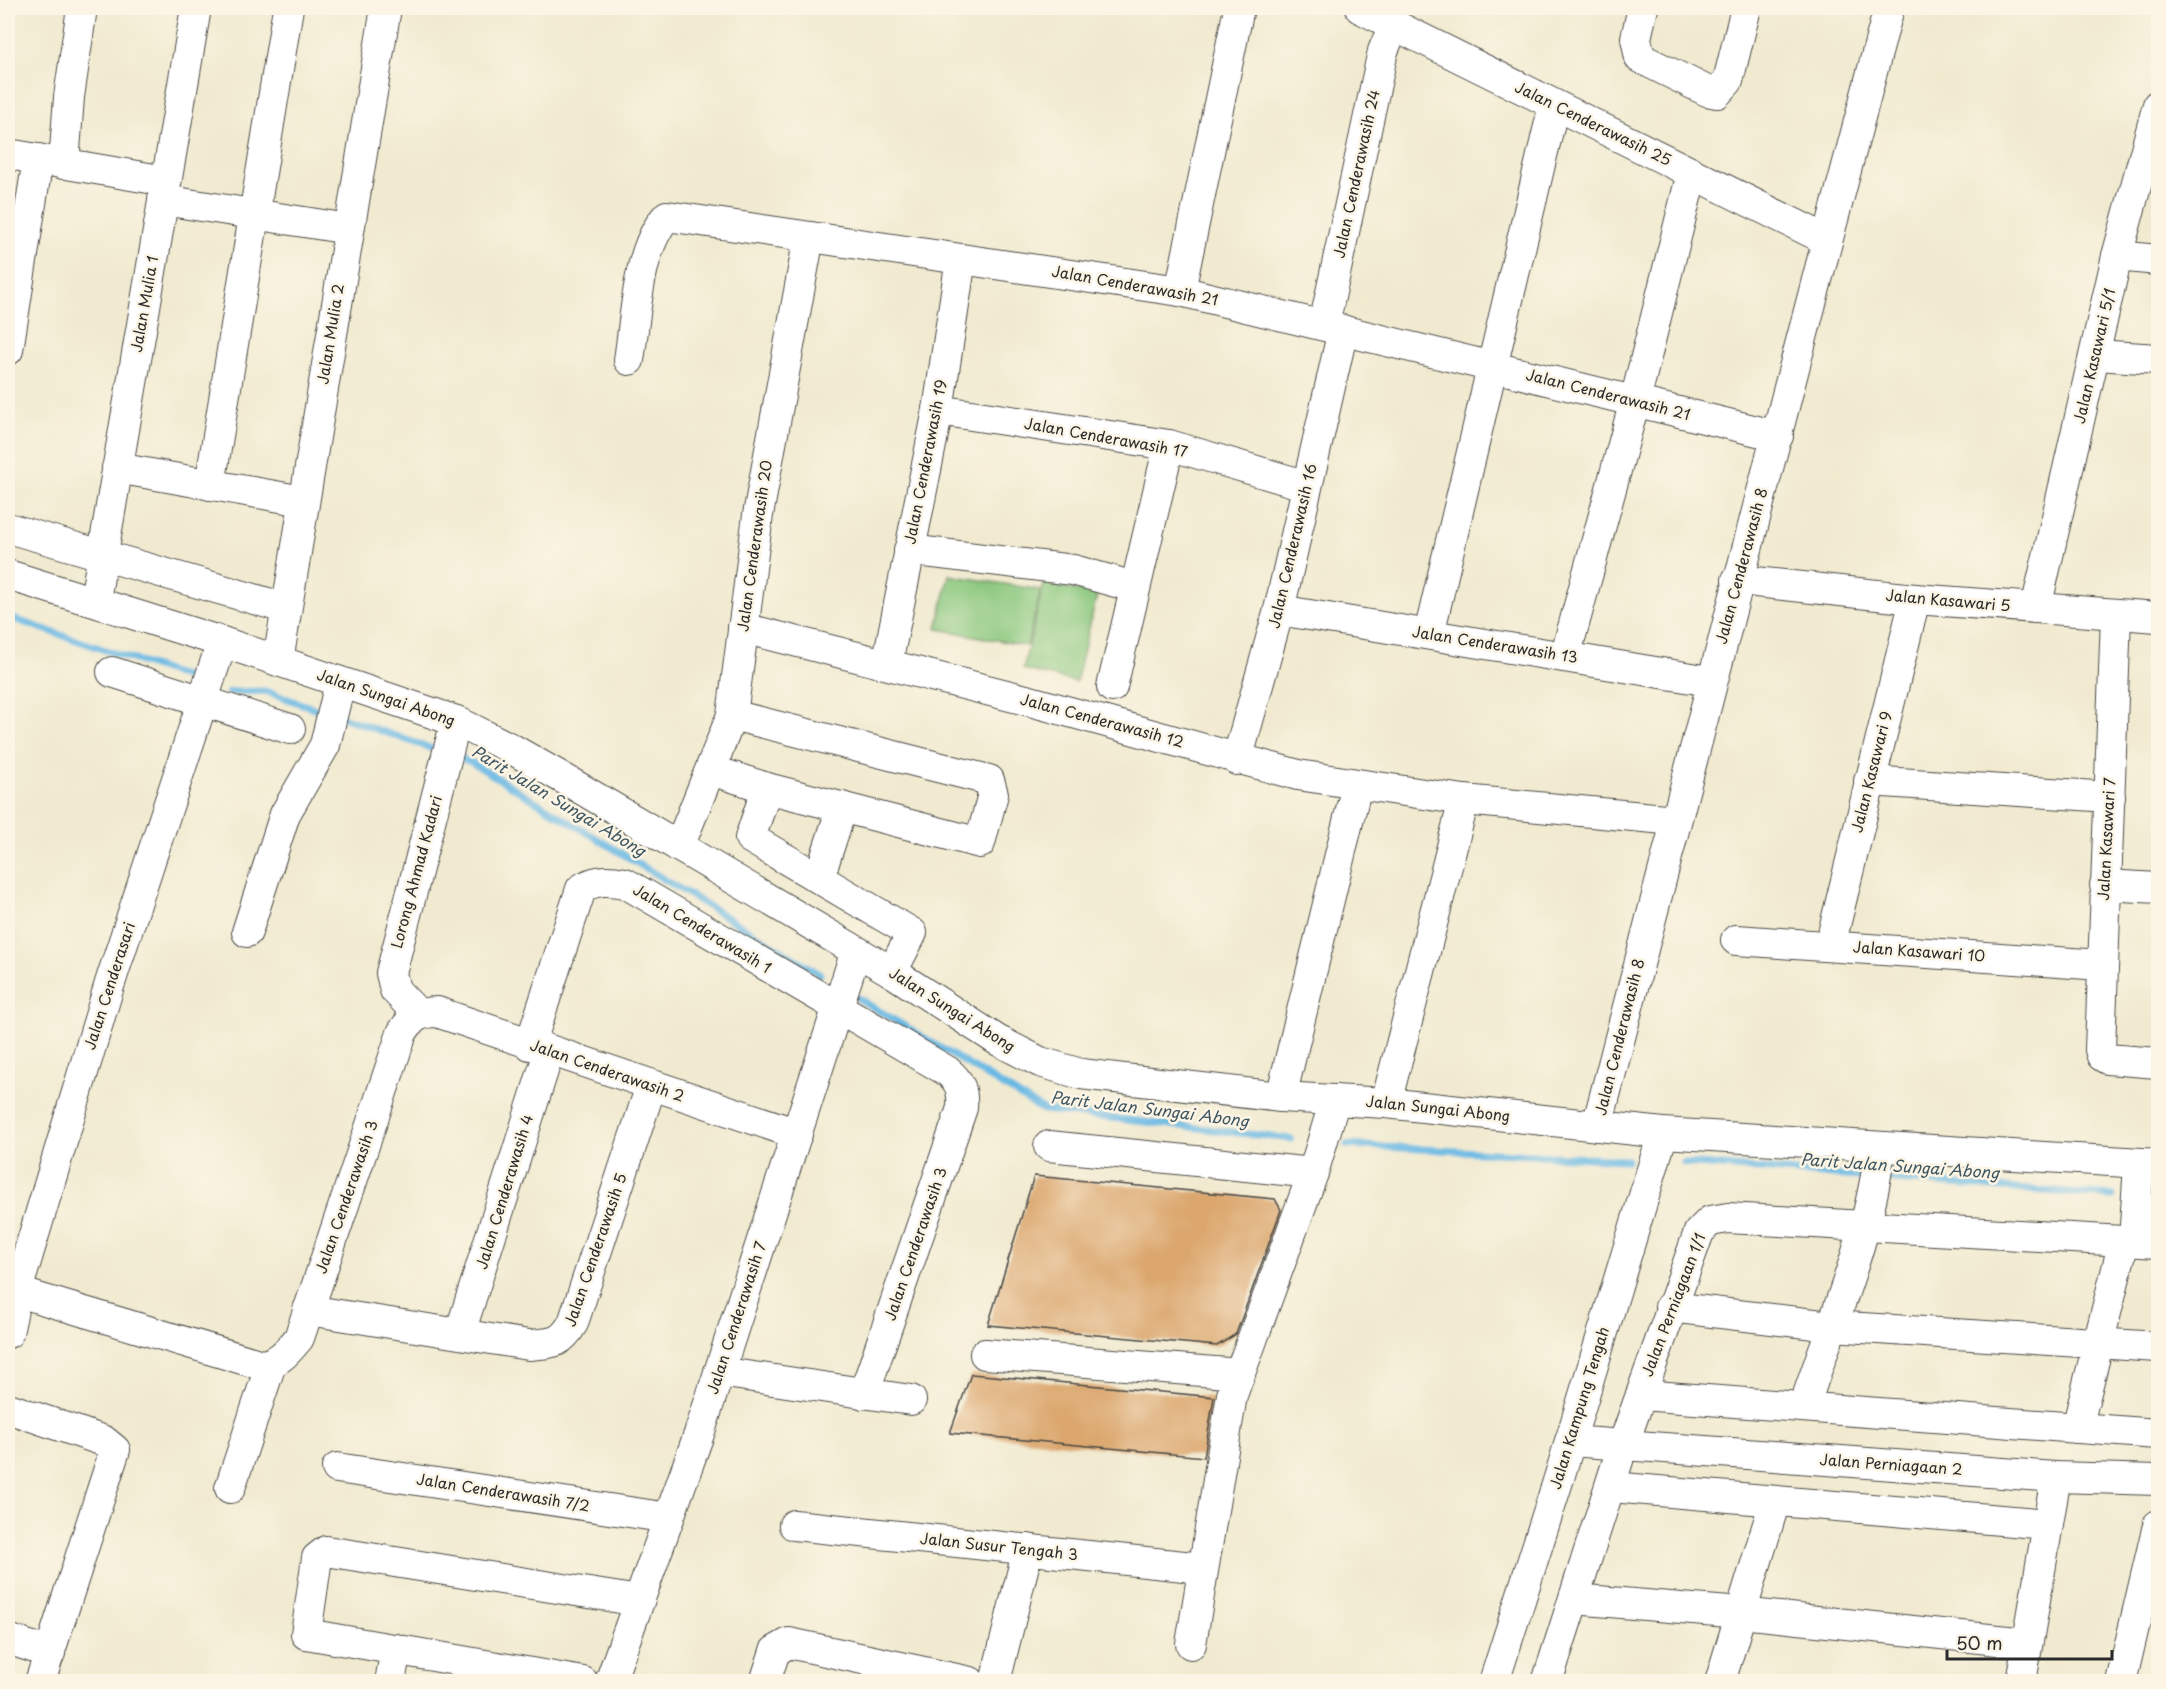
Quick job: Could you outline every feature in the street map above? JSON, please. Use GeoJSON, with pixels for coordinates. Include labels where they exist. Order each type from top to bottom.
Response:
{"type":"FeatureCollection","features":[{"type":"Feature","properties":{"kind":"street"},"geometry":{"type":"LineString","coordinates":[[8,350],[51,162],[69,97],[82,8]]}},
{"type":"Feature","properties":{"kind":"street","name":"Jalan Mulia 1"},"geometry":{"type":"LineString","coordinates":[[95,600],[196,8]]}},
{"type":"Feature","properties":{"kind":"street"},"geometry":{"type":"LineString","coordinates":[[210,485],[288,8]]}},
{"type":"Feature","properties":{"kind":"street","name":"Jalan Mulia 2"},"geometry":{"type":"LineString","coordinates":[[278,661],[386,8]]}},
{"type":"Feature","properties":{"kind":"street"},"geometry":{"type":"LineString","coordinates":[[1180,291],[1239,8]]}},
{"type":"Feature","properties":{"kind":"street","name":"Jalan Cenderawasih 25"},"geometry":{"type":"LineString","coordinates":[[1360,8],[1827,240]]}},
{"type":"Feature","properties":{"kind":"street"},"geometry":{"type":"LineString","coordinates":[[1643,8],[1636,38],[1640,58],[1707,91],[1717,93],[1728,81],[1746,8]]}},
{"type":"Feature","properties":{"kind":"street","name":"Jalan Cenderawasih 8"},"geometry":{"type":"LineString","coordinates":[[1597,1126],[1710,681],[1778,436],[1889,8]]}},
{"type":"Feature","properties":{"kind":"street","name":"Jalan Cenderawasih 24"},"geometry":{"type":"LineString","coordinates":[[1333,328],[1383,51],[1394,25]]}},
{"type":"Feature","properties":{"kind":"street"},"geometry":{"type":"LineString","coordinates":[[1429,634],[1494,367],[1554,105]]}},
{"type":"Feature","properties":{"kind":"street","name":"Jalan Kasawari 5/1"},"geometry":{"type":"LineString","coordinates":[[2036,608],[2117,256],[2158,105]]}},
{"type":"Feature","properties":{"kind":"street"},"geometry":{"type":"LineString","coordinates":[[8,154],[51,162],[254,215],[349,229]]}},
{"type":"Feature","properties":{"kind":"street"},"geometry":{"type":"LineString","coordinates":[[1565,657],[1635,401],[1692,173]]}},
{"type":"Feature","properties":{"kind":"street","name":"Jalan Cenderawasih 21"},"geometry":{"type":"LineString","coordinates":[[629,360],[647,250],[655,229],[667,216],[1180,291],[1778,436]]}},
{"type":"Feature","properties":{"kind":"street","name":"Jalan Cenderawasih 20"},"geometry":{"type":"LineString","coordinates":[[679,847],[732,715],[758,515],[808,237]]}},
{"type":"Feature","properties":{"kind":"street"},"geometry":{"type":"LineString","coordinates":[[2117,256],[2158,260]]}},
{"type":"Feature","properties":{"kind":"street","name":"Jalan Cenderawasih 19"},"geometry":{"type":"LineString","coordinates":[[888,664],[938,410],[962,259]]}},
{"type":"Feature","properties":{"kind":"street","name":"Jalan Cenderawasih 16"},"geometry":{"type":"LineString","coordinates":[[1238,760],[1279,610],[1307,486],[1333,328]]}},
{"type":"Feature","properties":{"kind":"street"},"geometry":{"type":"LineString","coordinates":[[2096,355],[2158,359]]}},
{"type":"Feature","properties":{"kind":"street","name":"Jalan Cenderawasih 17"},"geometry":{"type":"LineString","coordinates":[[938,410],[1169,446],[1307,486]]}},
{"type":"Feature","properties":{"kind":"street"},"geometry":{"type":"LineString","coordinates":[[1112,687],[1169,446]]}},
{"type":"Feature","properties":{"kind":"street"},"geometry":{"type":"LineString","coordinates":[[117,468],[303,501]]}},
{"type":"Feature","properties":{"kind":"street"},"geometry":{"type":"LineString","coordinates":[[8,528],[285,608]]}},
{"type":"Feature","properties":{"kind":"street"},"geometry":{"type":"LineString","coordinates":[[909,550],[1073,570],[1134,587]]}},
{"type":"Feature","properties":{"kind":"street","name":"Jalan Sungai Abong"},"geometry":{"type":"LineString","coordinates":[[8,575],[95,600],[456,722],[512,749],[892,972],[997,1040],[1040,1062],[1081,1074],[1281,1097],[1386,1103],[1663,1133],[1877,1171],[2149,1164]]}},
{"type":"Feature","properties":{"kind":"street","name":"Jalan Kasawari 5"},"geometry":{"type":"LineString","coordinates":[[1737,580],[1915,599],[2116,616],[2158,617]]}},
{"type":"Feature","properties":{"kind":"street","name":"Jalan Kasawari 9"},"geometry":{"type":"LineString","coordinates":[[1830,946],[1915,599]]}},
{"type":"Feature","properties":{"kind":"street","name":"Jalan Cenderawasih 13"},"geometry":{"type":"LineString","coordinates":[[1279,610],[1710,681]]}},
{"type":"Feature","properties":{"kind":"street","name":"Jalan Kasawari 7"},"geometry":{"type":"LineString","coordinates":[[2116,616],[2100,1050],[2102,1056],[2107,1059],[2158,1063]]}},
{"type":"Feature","properties":{"kind":"street","name":"Jalan Cenderawasih 12"},"geometry":{"type":"LineString","coordinates":[[743,628],[1166,738],[1238,760],[1358,785],[1464,800],[1675,819]]}},
{"type":"Feature","properties":{"kind":"street","name":"Jalan Cenderasari"},"geometry":{"type":"LineString","coordinates":[[8,1333],[12,1290],[222,642]]}},
{"type":"Feature","properties":{"kind":"street"},"geometry":{"type":"LineString","coordinates":[[112,672],[290,729]]}},
{"type":"Feature","properties":{"kind":"street"},"geometry":{"type":"LineString","coordinates":[[247,932],[285,814],[322,752],[332,722],[340,683]]}},
{"type":"Feature","properties":{"kind":"street"},"geometry":{"type":"LineString","coordinates":[[711,770],[767,788],[980,843],[993,787],[989,780],[732,715]]}},
{"type":"Feature","properties":{"kind":"street","name":"Lorong Ahmad Kadari"},"geometry":{"type":"LineString","coordinates":[[418,1014],[395,990],[391,973],[456,722]]}},
{"type":"Feature","properties":{"kind":"street"},"geometry":{"type":"LineString","coordinates":[[1869,781],[2110,797]]}},
{"type":"Feature","properties":{"kind":"street"},"geometry":{"type":"LineString","coordinates":[[1281,1097],[1358,785]]}},
{"type":"Feature","properties":{"kind":"street"},"geometry":{"type":"LineString","coordinates":[[767,788],[750,838],[912,933],[892,972]]}},
{"type":"Feature","properties":{"kind":"street"},"geometry":{"type":"LineString","coordinates":[[1386,1103],[1464,800]]}},
{"type":"Feature","properties":{"kind":"street"},"geometry":{"type":"LineString","coordinates":[[819,878],[842,807]]}},
{"type":"Feature","properties":{"kind":"street","name":"Jalan Cenderawasih 1"},"geometry":{"type":"LineString","coordinates":[[540,1048],[581,889],[591,882],[609,880],[625,884],[947,1071],[958,1080],[963,1092]]}},
{"type":"Feature","properties":{"kind":"street"},"geometry":{"type":"LineString","coordinates":[[2105,885],[2158,888]]}},
{"type":"Feature","properties":{"kind":"street","name":"Jalan Kasawari 10"},"geometry":{"type":"LineString","coordinates":[[1736,940],[2102,965]]}},
{"type":"Feature","properties":{"kind":"street","name":"Jalan Cenderawasih 7"},"geometry":{"type":"LineString","coordinates":[[610,1682],[719,1372],[855,951]]}},
{"type":"Feature","properties":{"kind":"street","name":"Jalan Cenderawasih 2"},"geometry":{"type":"LineString","coordinates":[[418,1014],[437,1012],[797,1134]]}},
{"type":"Feature","properties":{"kind":"street","name":"Jalan Cenderawasih 3"},"geometry":{"type":"LineString","coordinates":[[267,1365],[285,1354],[299,1338],[402,1033],[418,1014]]}},
{"type":"Feature","properties":{"kind":"street","name":"Jalan Cenderawasih 4"},"geometry":{"type":"LineString","coordinates":[[460,1333],[540,1048]]}},
{"type":"Feature","properties":{"kind":"street","name":"Jalan Cenderawasih 5"},"geometry":{"type":"LineString","coordinates":[[309,1310],[529,1345],[550,1343],[565,1337],[573,1323],[651,1086]]}},
{"type":"Feature","properties":{"kind":"street","name":"Jalan Cenderawasih 3"},"geometry":{"type":"LineString","coordinates":[[864,1394],[962,1108],[963,1092]]}},
{"type":"Feature","properties":{"kind":"street"},"geometry":{"type":"LineString","coordinates":[[1191,1644],[1232,1395],[1313,1173],[1335,1100]]}},
{"type":"Feature","properties":{"kind":"street","name":"Jalan Kampung Tengah"},"geometry":{"type":"LineString","coordinates":[[1494,1682],[1570,1442],[1663,1133]]}},
{"type":"Feature","properties":{"kind":"street"},"geometry":{"type":"LineString","coordinates":[[1049,1146],[1313,1173]]}},
{"type":"Feature","properties":{"kind":"street"},"geometry":{"type":"LineString","coordinates":[[2077,1428],[2098,1343],[2139,1242],[2149,1164]]}},
{"type":"Feature","properties":{"kind":"street"},"geometry":{"type":"LineString","coordinates":[[1804,1407],[1865,1225],[1877,1171]]}},
{"type":"Feature","properties":{"kind":"street","name":"Jalan Perniagaan 1/1"},"geometry":{"type":"LineString","coordinates":[[1547,1682],[1670,1307],[1699,1232],[1710,1221],[1728,1218],[2139,1242]]}},
{"type":"Feature","properties":{"kind":"street"},"geometry":{"type":"LineString","coordinates":[[12,1290],[267,1365],[230,1488]]}},
{"type":"Feature","properties":{"kind":"street"},"geometry":{"type":"LineString","coordinates":[[1670,1307],[1831,1326],[2158,1347]]}},
{"type":"Feature","properties":{"kind":"street"},"geometry":{"type":"LineString","coordinates":[[985,1354],[1239,1374]]}},
{"type":"Feature","properties":{"kind":"street"},"geometry":{"type":"LineString","coordinates":[[719,1372],[911,1400]]}},
{"type":"Feature","properties":{"kind":"street"},"geometry":{"type":"LineString","coordinates":[[1641,1395],[2158,1434]]}},
{"type":"Feature","properties":{"kind":"street"},"geometry":{"type":"LineString","coordinates":[[8,1408],[104,1441],[112,1445],[115,1450],[40,1682]]}},
{"type":"Feature","properties":{"kind":"street","name":"Jalan Perniagaan 2"},"geometry":{"type":"LineString","coordinates":[[1570,1442],[2056,1477],[2158,1480]]}},
{"type":"Feature","properties":{"kind":"street","name":"Jalan Cenderawasih 7/2"},"geometry":{"type":"LineString","coordinates":[[337,1468],[669,1518]]}},
{"type":"Feature","properties":{"kind":"street"},"geometry":{"type":"LineString","coordinates":[[2021,1682],[2056,1477]]}},
{"type":"Feature","properties":{"kind":"street"},"geometry":{"type":"LineString","coordinates":[[1611,1487],[2048,1524]]}},
{"type":"Feature","properties":{"kind":"street"},"geometry":{"type":"LineString","coordinates":[[1720,1682],[1775,1501]]}},
{"type":"Feature","properties":{"kind":"street","name":"Jalan Susur Tengah 3"},"geometry":{"type":"LineString","coordinates":[[794,1525],[1203,1568]]}},
{"type":"Feature","properties":{"kind":"street"},"geometry":{"type":"LineString","coordinates":[[2121,1682],[2158,1525]]}},
{"type":"Feature","properties":{"kind":"street"},"geometry":{"type":"LineString","coordinates":[[995,1682],[1028,1550]]}},
{"type":"Feature","properties":{"kind":"street"},"geometry":{"type":"LineString","coordinates":[[584,1682],[498,1674],[396,1649],[306,1634],[315,1563],[326,1551],[639,1601]]}},
{"type":"Feature","properties":{"kind":"street"},"geometry":{"type":"LineString","coordinates":[[1574,1599],[1741,1613],[2027,1643]]}},
{"type":"Feature","properties":{"kind":"street"},"geometry":{"type":"LineString","coordinates":[[8,1639],[50,1653]]}},
{"type":"Feature","properties":{"kind":"street"},"geometry":{"type":"LineString","coordinates":[[765,1682],[775,1651],[789,1643],[883,1673],[970,1682]]}},
{"type":"Feature","properties":{"kind":"street"},"geometry":{"type":"LineString","coordinates":[[390,1682],[396,1649]]}},
{"type":"Feature","properties":{"kind":"green space"},"geometry":{"type":"Polygon","coordinates":[[[949,575],[1041,590],[1027,646],[937,629],[949,575]]]}},
{"type":"Feature","properties":{"kind":"green space"},"geometry":{"type":"Polygon","coordinates":[[[1044,583],[1097,595],[1076,682],[1023,669],[1044,583]]]}},
{"type":"Feature","properties":{"kind":"building"},"geometry":{"type":"Polygon","coordinates":[[[1034,1176],[1275,1199],[1281,1210],[1236,1334],[1217,1346],[988,1325],[1034,1176]]]}},
{"type":"Feature","properties":{"kind":"building"},"geometry":{"type":"Polygon","coordinates":[[[971,1374],[1214,1397],[1204,1457],[950,1433],[971,1374]]]}},
{"type":"Feature","properties":{"kind":"waterway","name":"Parit Jalan Sungai Abong"},"geometry":{"type":"LineString","coordinates":[[8,617],[188,678]]}},
{"type":"Feature","properties":{"kind":"waterway","name":"Parit Jalan Sungai Abong"},"geometry":{"type":"LineString","coordinates":[[229,692],[265,691],[325,712]]}},
{"type":"Feature","properties":{"kind":"waterway","name":"Parit Jalan Sungai Abong"},"geometry":{"type":"LineString","coordinates":[[339,716],[441,752]]}},
{"type":"Feature","properties":{"kind":"waterway","name":"Parit Jalan Sungai Abong"},"geometry":{"type":"LineString","coordinates":[[455,756],[471,762],[820,974]]}},
{"type":"Feature","properties":{"kind":"waterway","name":"Parit Jalan Sungai Abong"},"geometry":{"type":"LineString","coordinates":[[858,998],[1043,1110],[1291,1139]]}},
{"type":"Feature","properties":{"kind":"waterway","name":"Parit Jalan Sungai Abong"},"geometry":{"type":"LineString","coordinates":[[1347,1145],[1627,1160]]}},
{"type":"Feature","properties":{"kind":"waterway","name":"Parit Jalan Sungai Abong"},"geometry":{"type":"LineString","coordinates":[[1684,1163],[1870,1178]]}},
{"type":"Feature","properties":{"kind":"waterway","name":"Parit Jalan Sungai Abong"},"geometry":{"type":"LineString","coordinates":[[1884,1179],[2113,1196]]}}]}
